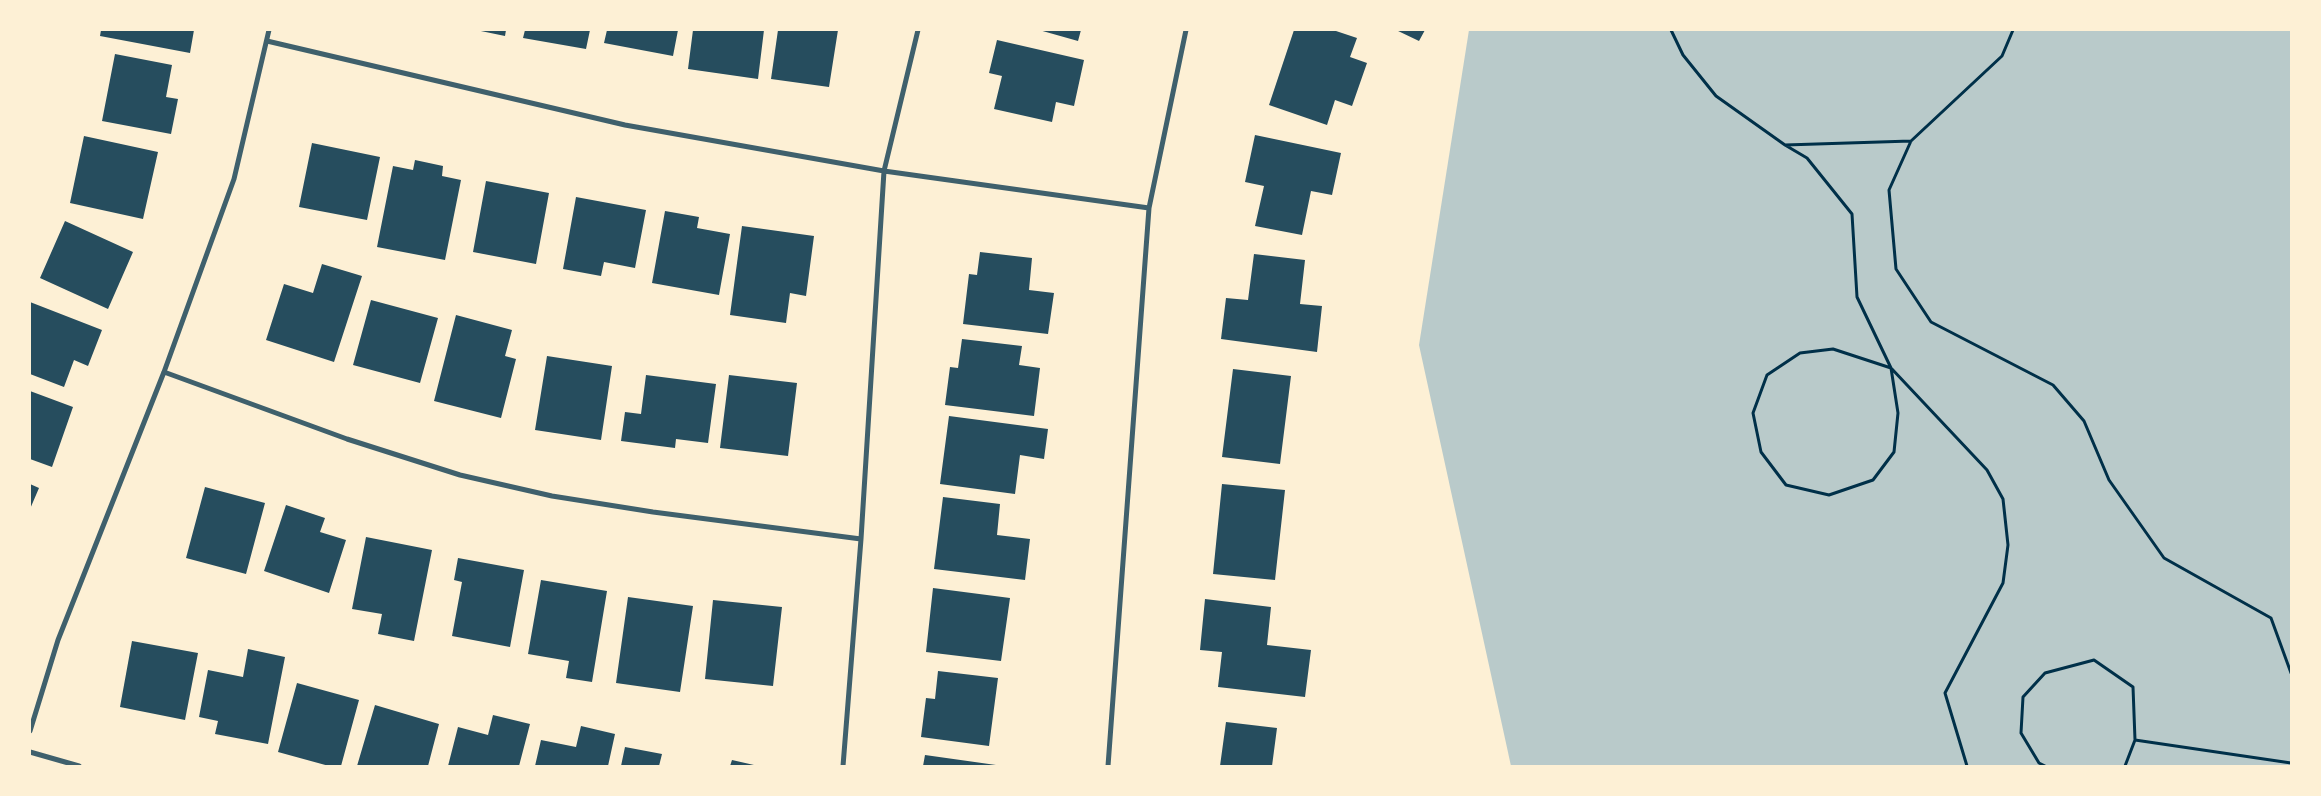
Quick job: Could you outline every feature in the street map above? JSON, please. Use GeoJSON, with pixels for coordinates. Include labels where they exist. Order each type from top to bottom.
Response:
{"type":"FeatureCollection","features":[{"type":"Feature","properties":{"kind":"street"},"geometry":{"type":"LineString","coordinates":[[30,731],[58,640],[164,372],[234,179],[269,30]]}},
{"type":"Feature","properties":{"kind":"street"},"geometry":{"type":"LineString","coordinates":[[843,766],[861,539],[884,171],[918,30]]}},
{"type":"Feature","properties":{"kind":"street"},"geometry":{"type":"LineString","coordinates":[[1108,766],[1149,208],[1186,30]]}},
{"type":"Feature","properties":{"kind":"street"},"geometry":{"type":"LineString","coordinates":[[267,41],[625,125],[884,171],[1149,208]]}},
{"type":"Feature","properties":{"kind":"street"},"geometry":{"type":"LineString","coordinates":[[164,372],[348,439],[460,475],[552,496],[653,512],[861,539]]}},
{"type":"Feature","properties":{"kind":"street"},"geometry":{"type":"LineString","coordinates":[[30,752],[79,766]]}},
{"type":"Feature","properties":{"kind":"path"},"geometry":{"type":"LineString","coordinates":[[1671,30],[1683,55],[1716,96],[1807,158],[1852,214],[1857,297],[1891,368],[1898,413],[1894,452],[1874,480],[1828,495],[1786,485],[1761,452],[1753,413],[1767,375],[1800,353],[1832,349],[1891,368],[1988,470],[2003,499],[2008,545],[2003,583],[1945,693],[1967,766]]}},
{"type":"Feature","properties":{"kind":"path"},"geometry":{"type":"LineString","coordinates":[[2012,30],[2002,56],[1911,141],[1888,190],[1896,269],[1931,322],[2053,386],[2084,421],[2109,480],[2164,558],[2271,618],[2291,674]]}},
{"type":"Feature","properties":{"kind":"path"},"geometry":{"type":"LineString","coordinates":[[1785,144],[1911,141]]}},
{"type":"Feature","properties":{"kind":"path"},"geometry":{"type":"LineString","coordinates":[[2045,766],[2039,763],[2021,733],[2023,697],[2045,673],[2094,660],[2133,687],[2135,740],[2125,766]]}},
{"type":"Feature","properties":{"kind":"path"},"geometry":{"type":"LineString","coordinates":[[2135,740],[2291,763]]}},
{"type":"Feature","properties":{"kind":"shaded area"},"geometry":{"type":"Polygon","coordinates":[[[1469,30],[2291,30],[2291,766],[1511,766],[1419,345],[1469,30]]]}},
{"type":"Feature","properties":{"kind":"building"},"geometry":{"type":"Polygon","coordinates":[[[101,30],[194,30],[190,53],[100,36],[101,30]]]}},
{"type":"Feature","properties":{"kind":"building"},"geometry":{"type":"Polygon","coordinates":[[[476,30],[506,30],[505,36],[476,30]]]}},
{"type":"Feature","properties":{"kind":"building"},"geometry":{"type":"Polygon","coordinates":[[[525,30],[590,30],[586,49],[523,38],[525,30]]]}},
{"type":"Feature","properties":{"kind":"building"},"geometry":{"type":"Polygon","coordinates":[[[607,30],[678,30],[673,56],[604,43],[607,30]]]}},
{"type":"Feature","properties":{"kind":"building"},"geometry":{"type":"Polygon","coordinates":[[[693,30],[764,30],[758,79],[688,69],[693,30]]]}},
{"type":"Feature","properties":{"kind":"building"},"geometry":{"type":"Polygon","coordinates":[[[778,30],[838,30],[829,87],[771,79],[778,30]]]}},
{"type":"Feature","properties":{"kind":"building"},"geometry":{"type":"Polygon","coordinates":[[[1039,30],[1081,30],[1078,41],[1039,30]]]}},
{"type":"Feature","properties":{"kind":"building"},"geometry":{"type":"Polygon","coordinates":[[[1294,30],[1333,30],[1357,38],[1350,57],[1367,63],[1352,106],[1335,100],[1327,125],[1269,105],[1294,30]]]}},
{"type":"Feature","properties":{"kind":"building"},"geometry":{"type":"Polygon","coordinates":[[[1396,30],[1425,30],[1419,41],[1396,30]]]}},
{"type":"Feature","properties":{"kind":"building"},"geometry":{"type":"Polygon","coordinates":[[[997,40],[1084,60],[1074,106],[1056,102],[1052,122],[994,109],[1002,76],[989,73],[997,40]]]}},
{"type":"Feature","properties":{"kind":"building"},"geometry":{"type":"Polygon","coordinates":[[[115,54],[172,65],[166,97],[178,99],[171,134],[102,121],[115,54]]]}},
{"type":"Feature","properties":{"kind":"building"},"geometry":{"type":"Polygon","coordinates":[[[1255,135],[1341,153],[1332,195],[1311,191],[1302,235],[1255,226],[1264,186],[1245,182],[1255,135]]]}},
{"type":"Feature","properties":{"kind":"building"},"geometry":{"type":"Polygon","coordinates":[[[84,136],[158,152],[143,219],[70,203],[84,136]]]}},
{"type":"Feature","properties":{"kind":"building"},"geometry":{"type":"Polygon","coordinates":[[[312,143],[380,157],[367,220],[299,207],[312,143]]]}},
{"type":"Feature","properties":{"kind":"building"},"geometry":{"type":"Polygon","coordinates":[[[415,160],[443,166],[442,176],[461,180],[445,260],[377,247],[393,166],[413,170],[415,160]]]}},
{"type":"Feature","properties":{"kind":"building"},"geometry":{"type":"Polygon","coordinates":[[[486,181],[549,193],[536,264],[473,252],[486,181]]]}},
{"type":"Feature","properties":{"kind":"building"},"geometry":{"type":"Polygon","coordinates":[[[576,197],[646,210],[635,268],[604,262],[601,276],[563,269],[576,197]]]}},
{"type":"Feature","properties":{"kind":"building"},"geometry":{"type":"Polygon","coordinates":[[[665,211],[699,217],[697,228],[730,234],[719,295],[652,283],[665,211]]]}},
{"type":"Feature","properties":{"kind":"building"},"geometry":{"type":"Polygon","coordinates":[[[65,221],[133,252],[108,309],[40,278],[65,221]]]}},
{"type":"Feature","properties":{"kind":"building"},"geometry":{"type":"Polygon","coordinates":[[[742,226],[814,236],[806,296],[790,293],[786,323],[730,315],[742,226]]]}},
{"type":"Feature","properties":{"kind":"building"},"geometry":{"type":"Polygon","coordinates":[[[980,252],[1032,258],[1029,290],[1054,293],[1048,334],[963,324],[969,274],[977,275],[980,252]]]}},
{"type":"Feature","properties":{"kind":"building"},"geometry":{"type":"Polygon","coordinates":[[[1254,254],[1305,260],[1300,304],[1322,306],[1317,352],[1221,339],[1226,298],[1248,300],[1254,254]]]}},
{"type":"Feature","properties":{"kind":"building"},"geometry":{"type":"Polygon","coordinates":[[[322,264],[362,276],[334,362],[266,340],[284,284],[313,293],[322,264]]]}},
{"type":"Feature","properties":{"kind":"building"},"geometry":{"type":"Polygon","coordinates":[[[371,300],[438,318],[420,383],[353,365],[371,300]]]}},
{"type":"Feature","properties":{"kind":"building"},"geometry":{"type":"Polygon","coordinates":[[[30,302],[102,330],[88,366],[74,360],[64,387],[30,374],[30,302]]]}},
{"type":"Feature","properties":{"kind":"building"},"geometry":{"type":"Polygon","coordinates":[[[456,315],[512,330],[505,356],[516,359],[501,418],[434,401],[456,315]]]}},
{"type":"Feature","properties":{"kind":"building"},"geometry":{"type":"Polygon","coordinates":[[[962,339],[1022,346],[1019,365],[1040,368],[1034,416],[945,405],[950,367],[958,368],[962,339]]]}},
{"type":"Feature","properties":{"kind":"building"},"geometry":{"type":"Polygon","coordinates":[[[547,356],[612,366],[601,440],[535,430],[547,356]]]}},
{"type":"Feature","properties":{"kind":"building"},"geometry":{"type":"Polygon","coordinates":[[[1233,369],[1291,376],[1280,464],[1222,457],[1233,369]]]}},
{"type":"Feature","properties":{"kind":"building"},"geometry":{"type":"Polygon","coordinates":[[[646,375],[716,384],[708,443],[676,439],[675,448],[621,441],[625,412],[641,414],[646,375]]]}},
{"type":"Feature","properties":{"kind":"building"},"geometry":{"type":"Polygon","coordinates":[[[729,375],[797,383],[788,456],[720,448],[729,375]]]}},
{"type":"Feature","properties":{"kind":"building"},"geometry":{"type":"Polygon","coordinates":[[[30,391],[73,407],[52,467],[30,459],[30,391]]]}},
{"type":"Feature","properties":{"kind":"building"},"geometry":{"type":"Polygon","coordinates":[[[949,416],[1048,429],[1044,459],[1020,455],[1015,494],[940,484],[949,416]]]}},
{"type":"Feature","properties":{"kind":"building"},"geometry":{"type":"Polygon","coordinates":[[[30,484],[39,488],[30,509],[30,484]]]}},
{"type":"Feature","properties":{"kind":"building"},"geometry":{"type":"Polygon","coordinates":[[[1222,484],[1285,490],[1275,580],[1213,574],[1222,484]]]}},
{"type":"Feature","properties":{"kind":"building"},"geometry":{"type":"Polygon","coordinates":[[[205,487],[265,503],[246,574],[186,558],[205,487]]]}},
{"type":"Feature","properties":{"kind":"building"},"geometry":{"type":"Polygon","coordinates":[[[943,497],[1000,504],[997,535],[1030,539],[1025,580],[934,569],[943,497]]]}},
{"type":"Feature","properties":{"kind":"building"},"geometry":{"type":"Polygon","coordinates":[[[286,505],[325,518],[320,532],[346,540],[329,593],[264,571],[286,505]]]}},
{"type":"Feature","properties":{"kind":"building"},"geometry":{"type":"Polygon","coordinates":[[[366,537],[432,550],[414,641],[378,634],[382,614],[352,609],[366,537]]]}},
{"type":"Feature","properties":{"kind":"building"},"geometry":{"type":"Polygon","coordinates":[[[458,558],[524,570],[510,647],[452,636],[462,582],[454,580],[458,558]]]}},
{"type":"Feature","properties":{"kind":"building"},"geometry":{"type":"Polygon","coordinates":[[[541,580],[607,591],[592,682],[566,678],[569,661],[528,654],[541,580]]]}},
{"type":"Feature","properties":{"kind":"building"},"geometry":{"type":"Polygon","coordinates":[[[933,588],[1010,598],[1001,661],[926,652],[933,588]]]}},
{"type":"Feature","properties":{"kind":"building"},"geometry":{"type":"Polygon","coordinates":[[[628,597],[693,606],[680,692],[616,683],[628,597]]]}},
{"type":"Feature","properties":{"kind":"building"},"geometry":{"type":"Polygon","coordinates":[[[1205,599],[1271,607],[1267,645],[1311,650],[1305,697],[1218,687],[1222,652],[1200,650],[1205,599]]]}},
{"type":"Feature","properties":{"kind":"building"},"geometry":{"type":"Polygon","coordinates":[[[713,600],[782,607],[773,686],[705,679],[713,600]]]}},
{"type":"Feature","properties":{"kind":"building"},"geometry":{"type":"Polygon","coordinates":[[[132,641],[198,653],[185,720],[120,707],[132,641]]]}},
{"type":"Feature","properties":{"kind":"building"},"geometry":{"type":"Polygon","coordinates":[[[248,649],[285,657],[268,744],[215,734],[218,721],[199,717],[208,670],[243,677],[248,649]]]}},
{"type":"Feature","properties":{"kind":"building"},"geometry":{"type":"Polygon","coordinates":[[[938,671],[998,678],[989,746],[921,737],[926,698],[935,699],[938,671]]]}},
{"type":"Feature","properties":{"kind":"building"},"geometry":{"type":"Polygon","coordinates":[[[297,683],[359,700],[341,766],[329,766],[278,752],[297,683]]]}},
{"type":"Feature","properties":{"kind":"building"},"geometry":{"type":"Polygon","coordinates":[[[375,705],[439,724],[428,766],[357,766],[375,705]]]}},
{"type":"Feature","properties":{"kind":"building"},"geometry":{"type":"Polygon","coordinates":[[[493,715],[530,724],[519,766],[448,766],[458,727],[488,735],[493,715]]]}},
{"type":"Feature","properties":{"kind":"building"},"geometry":{"type":"Polygon","coordinates":[[[1226,722],[1277,728],[1272,766],[1220,766],[1226,722]]]}},
{"type":"Feature","properties":{"kind":"building"},"geometry":{"type":"Polygon","coordinates":[[[581,726],[615,734],[608,766],[535,766],[541,740],[576,747],[581,726]]]}},
{"type":"Feature","properties":{"kind":"building"},"geometry":{"type":"Polygon","coordinates":[[[625,747],[662,754],[659,766],[621,766],[625,747]]]}},
{"type":"Feature","properties":{"kind":"building"},"geometry":{"type":"Polygon","coordinates":[[[925,755],[996,765],[996,766],[923,766],[925,755]]]}},
{"type":"Feature","properties":{"kind":"building"},"geometry":{"type":"Polygon","coordinates":[[[732,760],[754,765],[754,766],[730,766],[732,760]]]}}]}
